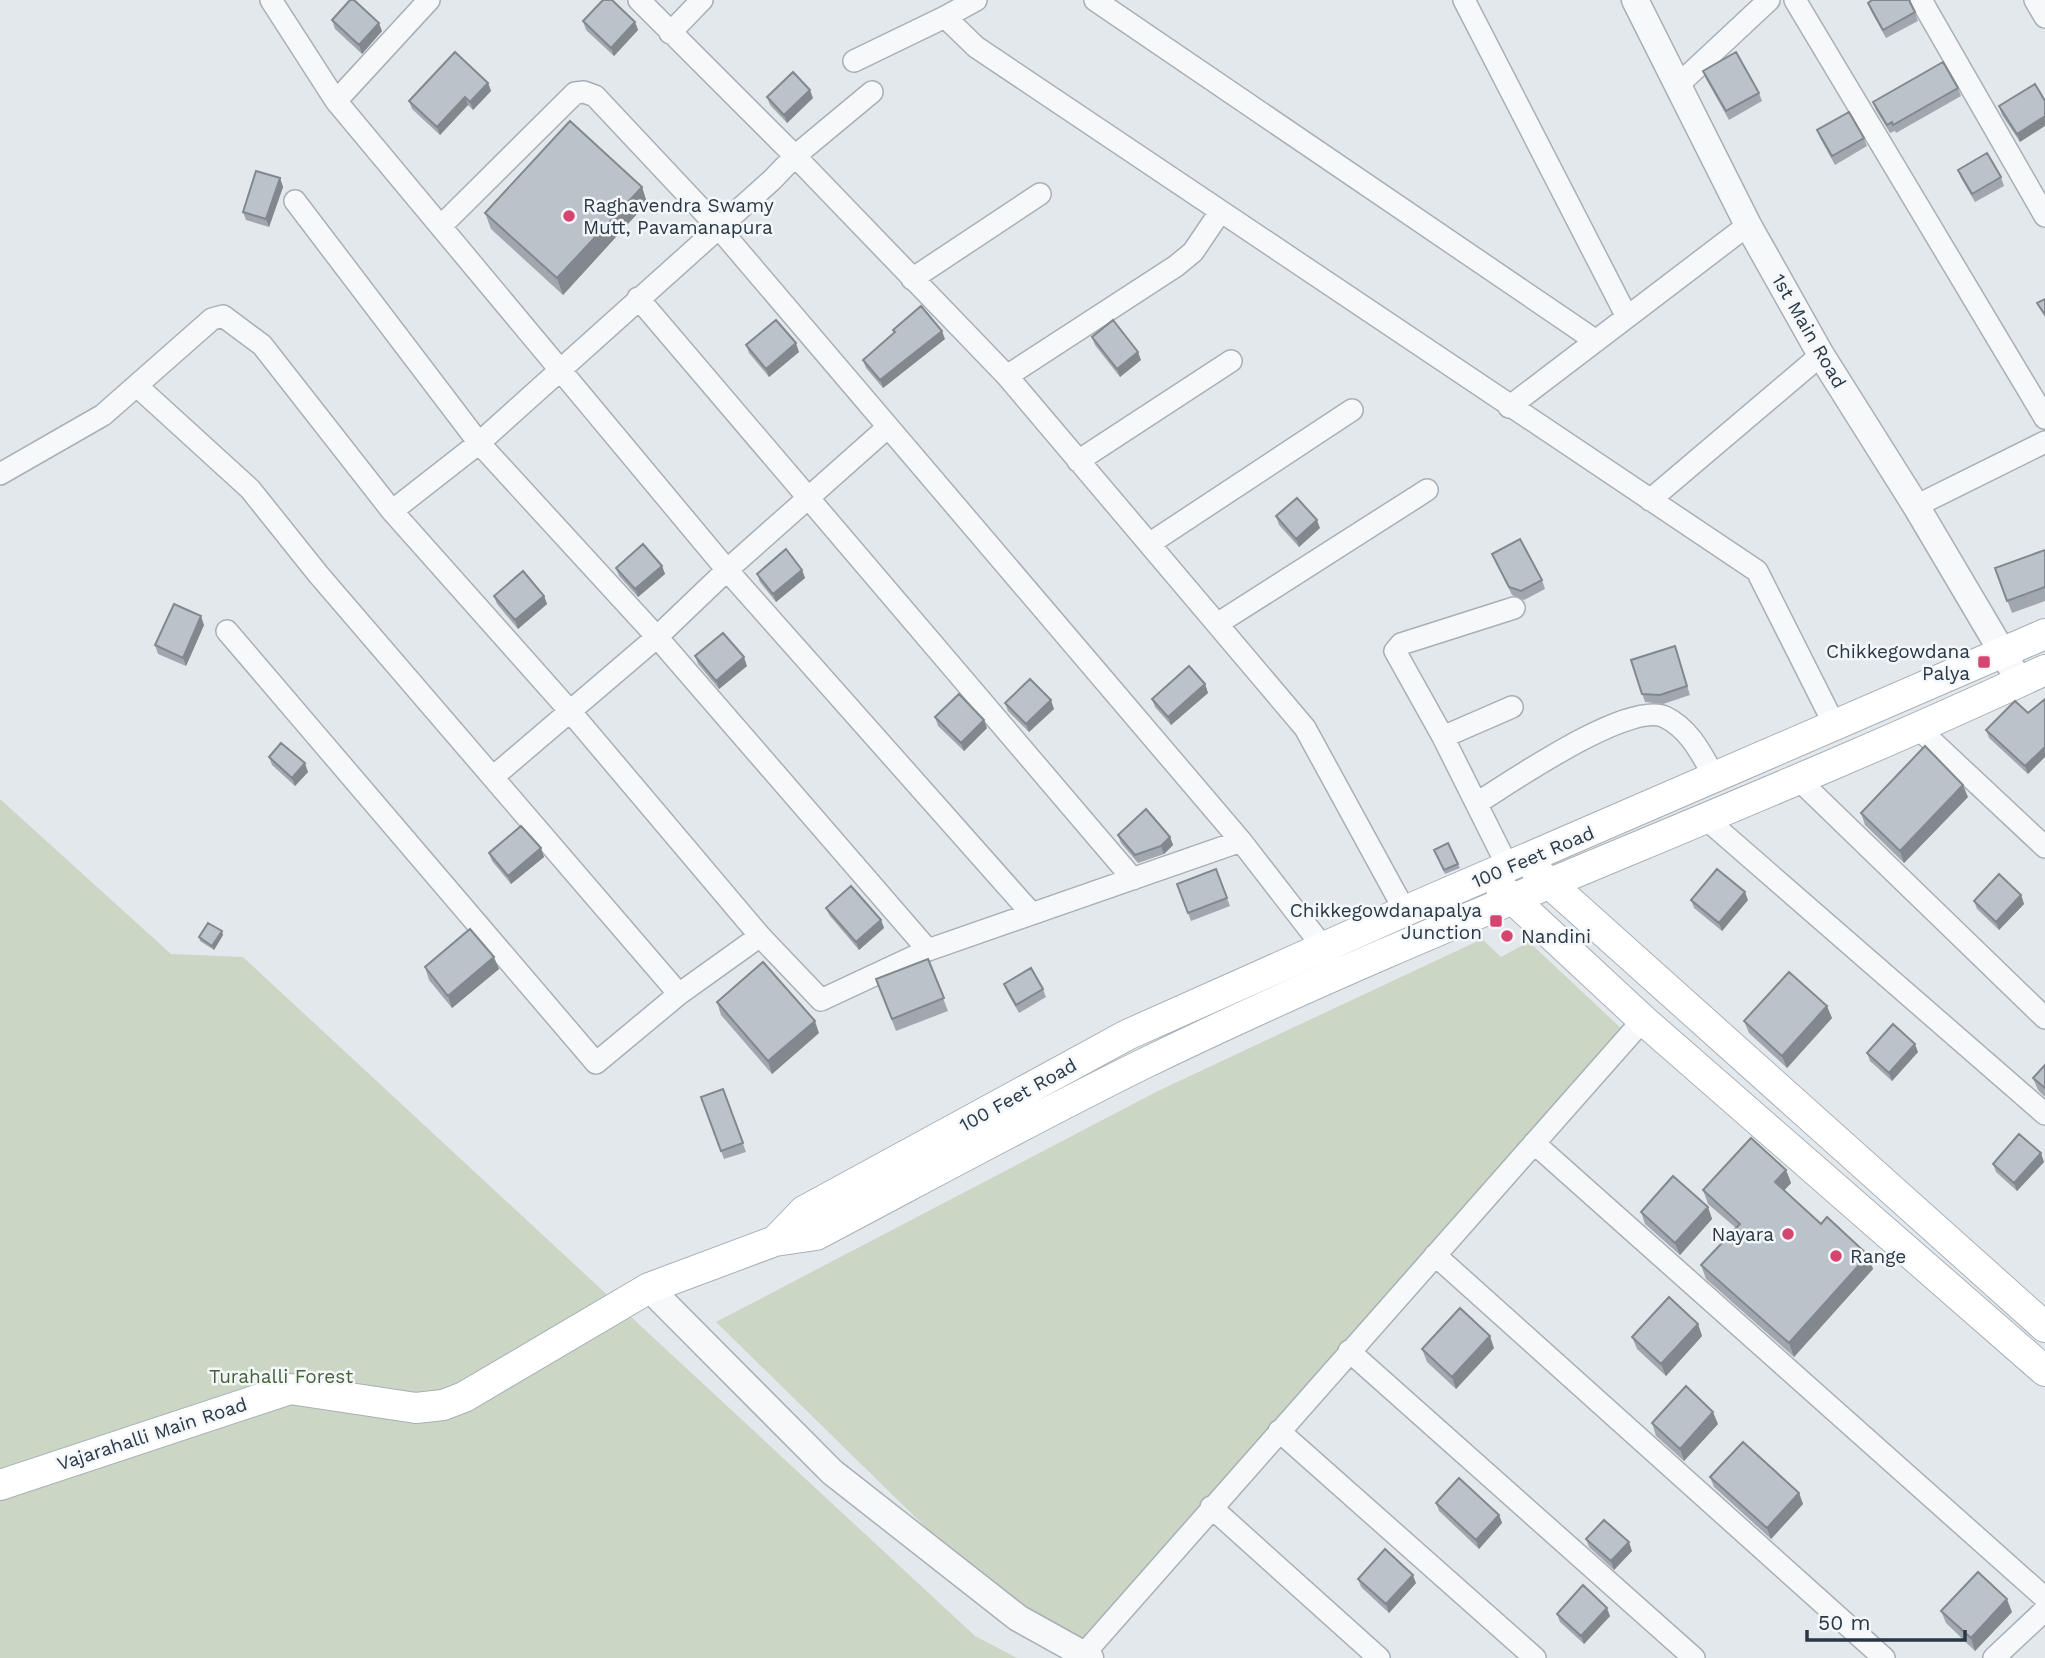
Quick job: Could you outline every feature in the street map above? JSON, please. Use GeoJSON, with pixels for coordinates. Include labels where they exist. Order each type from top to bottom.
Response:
{"type":"FeatureCollection","features":[{"type":"Feature","properties":{"kind":"main road","name":"100 Feet Road"},"geometry":{"type":"LineString","coordinates":[[775,1241],[804,1212],[1127,1035],[1324,946],[1716,778],[2003,651],[2042,639]]}},
{"type":"Feature","properties":{"kind":"main road","name":"100 Feet Road"},"geometry":{"type":"LineString","coordinates":[[649,1288],[775,1241],[816,1235],[1142,1065],[1513,899],[1919,729],[2033,676]]}},
{"type":"Feature","properties":{"kind":"main road"},"geometry":{"type":"LineString","coordinates":[[1506,868],[1550,883],[2045,1327]]}},
{"type":"Feature","properties":{"kind":"main road"},"geometry":{"type":"LineString","coordinates":[[1506,868],[1513,899],[1643,1020],[2045,1371]]}},
{"type":"Feature","properties":{"kind":"main road"},"geometry":{"type":"LineString","coordinates":[[1850,1201],[1874,1174]]}},
{"type":"Feature","properties":{"kind":"main road","name":"Vajarahalli Main Road"},"geometry":{"type":"LineString","coordinates":[[0,1485],[290,1389],[391,1406],[443,1405],[491,1383],[649,1288]]}},
{"type":"Feature","properties":{"kind":"street"},"geometry":{"type":"LineString","coordinates":[[336,101],[429,0]]}},
{"type":"Feature","properties":{"kind":"street"},"geometry":{"type":"LineString","coordinates":[[639,0],[795,156],[1007,376],[1305,728],[1405,911]]}},
{"type":"Feature","properties":{"kind":"street"},"geometry":{"type":"LineString","coordinates":[[670,33],[702,0]]}},
{"type":"Feature","properties":{"kind":"street"},"geometry":{"type":"LineString","coordinates":[[854,61],[976,0]]}},
{"type":"Feature","properties":{"kind":"street"},"geometry":{"type":"LineString","coordinates":[[1095,0],[1596,341]]}},
{"type":"Feature","properties":{"kind":"street"},"geometry":{"type":"LineString","coordinates":[[1464,0],[1627,317]]}},
{"type":"Feature","properties":{"kind":"street","name":"1st Main Road"},"geometry":{"type":"LineString","coordinates":[[1635,0],[1748,225],[1821,355],[2003,651],[2033,676]]}},
{"type":"Feature","properties":{"kind":"street"},"geometry":{"type":"LineString","coordinates":[[1678,85],[1769,0]]}},
{"type":"Feature","properties":{"kind":"street"},"geometry":{"type":"LineString","coordinates":[[1795,0],[2045,418]]}},
{"type":"Feature","properties":{"kind":"street"},"geometry":{"type":"LineString","coordinates":[[1921,0],[2045,216]]}},
{"type":"Feature","properties":{"kind":"street"},"geometry":{"type":"LineString","coordinates":[[2035,0],[2045,17]]}},
{"type":"Feature","properties":{"kind":"street"},"geometry":{"type":"LineString","coordinates":[[279,4],[336,101],[727,570],[1032,914]]}},
{"type":"Feature","properties":{"kind":"street"},"geometry":{"type":"LineString","coordinates":[[945,17],[976,47],[1757,571],[1835,726]]}},
{"type":"Feature","properties":{"kind":"street"},"geometry":{"type":"LineString","coordinates":[[441,226],[575,93],[584,92],[595,96],[718,227],[1241,841],[1324,946],[1341,975]]}},
{"type":"Feature","properties":{"kind":"street"},"geometry":{"type":"LineString","coordinates":[[392,511],[479,443],[795,156],[872,92]]}},
{"type":"Feature","properties":{"kind":"street"},"geometry":{"type":"LineString","coordinates":[[912,279],[1040,194]]}},
{"type":"Feature","properties":{"kind":"street"},"geometry":{"type":"LineString","coordinates":[[295,201],[479,443],[657,637],[928,950]]}},
{"type":"Feature","properties":{"kind":"street"},"geometry":{"type":"LineString","coordinates":[[1007,376],[1176,266],[1193,251],[1220,212]]}},
{"type":"Feature","properties":{"kind":"street"},"geometry":{"type":"LineString","coordinates":[[1510,407],[1748,225]]}},
{"type":"Feature","properties":{"kind":"street"},"geometry":{"type":"LineString","coordinates":[[638,298],[1133,879]]}},
{"type":"Feature","properties":{"kind":"street"},"geometry":{"type":"LineString","coordinates":[[0,474],[103,415],[212,319],[223,316],[262,345],[392,511],[569,710],[760,936],[821,1000],[928,950],[1241,841]]}},
{"type":"Feature","properties":{"kind":"street"},"geometry":{"type":"LineString","coordinates":[[1650,500],[1821,355]]}},
{"type":"Feature","properties":{"kind":"street"},"geometry":{"type":"LineString","coordinates":[[1078,461],[1231,361]]}},
{"type":"Feature","properties":{"kind":"street"},"geometry":{"type":"LineString","coordinates":[[136,386],[250,489],[318,574],[678,994]]}},
{"type":"Feature","properties":{"kind":"street"},"geometry":{"type":"LineString","coordinates":[[1149,544],[1352,410]]}},
{"type":"Feature","properties":{"kind":"street"},"geometry":{"type":"LineString","coordinates":[[493,777],[657,637],[727,570],[888,427]]}},
{"type":"Feature","properties":{"kind":"street"},"geometry":{"type":"LineString","coordinates":[[1916,506],[2045,442]]}},
{"type":"Feature","properties":{"kind":"street"},"geometry":{"type":"LineString","coordinates":[[1217,624],[1427,490]]}},
{"type":"Feature","properties":{"kind":"street"},"geometry":{"type":"LineString","coordinates":[[1506,868],[1443,737],[1396,657],[1396,647],[1514,608]]}},
{"type":"Feature","properties":{"kind":"street"},"geometry":{"type":"LineString","coordinates":[[227,631],[596,1063],[678,994],[760,936]]}},
{"type":"Feature","properties":{"kind":"street"},"geometry":{"type":"LineString","coordinates":[[1443,737],[1512,707]]}},
{"type":"Feature","properties":{"kind":"street"},"geometry":{"type":"LineString","coordinates":[[1477,803],[1613,723],[1653,713],[1680,726],[1692,739],[1716,778]]}},
{"type":"Feature","properties":{"kind":"street"},"geometry":{"type":"LineString","coordinates":[[1919,729],[2045,847]]}},
{"type":"Feature","properties":{"kind":"street"},"geometry":{"type":"LineString","coordinates":[[1797,778],[2045,1018]]}},
{"type":"Feature","properties":{"kind":"street"},"geometry":{"type":"LineString","coordinates":[[1705,818],[2045,1114]]}},
{"type":"Feature","properties":{"kind":"street"},"geometry":{"type":"LineString","coordinates":[[649,1288],[832,1472],[1018,1618],[1086,1656],[1211,1507],[1643,1020]]}},
{"type":"Feature","properties":{"kind":"street"},"geometry":{"type":"LineString","coordinates":[[1534,1143],[2045,1598]]}},
{"type":"Feature","properties":{"kind":"street"},"geometry":{"type":"LineString","coordinates":[[1435,1255],[1884,1658]]}},
{"type":"Feature","properties":{"kind":"street"},"geometry":{"type":"LineString","coordinates":[[1349,1351],[1694,1658]]}},
{"type":"Feature","properties":{"kind":"street"},"geometry":{"type":"LineString","coordinates":[[1279,1431],[1535,1658]]}},
{"type":"Feature","properties":{"kind":"street"},"geometry":{"type":"LineString","coordinates":[[1211,1507],[1380,1658]]}},
{"type":"Feature","properties":{"kind":"street"},"geometry":{"type":"LineString","coordinates":[[1994,1658],[2045,1611]]}},
{"type":"Feature","properties":{"kind":"green space","name":"Turahalli Forest"},"geometry":{"type":"Polygon","coordinates":[[[0,799],[171,954],[243,957],[975,1636],[1017,1658],[0,1658],[0,799]]]}},
{"type":"Feature","properties":{"kind":"green space"},"geometry":{"type":"Polygon","coordinates":[[[1482,939],[1501,957],[1529,942],[1622,1029],[1077,1644],[1006,1606],[716,1322],[1158,1091],[1482,939]]]}},
{"type":"Feature","properties":{"kind":"building"},"geometry":{"type":"Polygon","coordinates":[[[350,0],[354,0],[379,23],[359,45],[332,20],[350,0]]]}},
{"type":"Feature","properties":{"kind":"building"},"geometry":{"type":"Polygon","coordinates":[[[603,0],[612,0],[635,22],[611,48],[583,21],[603,0]]]}},
{"type":"Feature","properties":{"kind":"building"},"geometry":{"type":"Polygon","coordinates":[[[1872,0],[1909,0],[1915,12],[1883,30],[1868,3],[1872,0]]]}},
{"type":"Feature","properties":{"kind":"building"},"geometry":{"type":"Polygon","coordinates":[[[455,52],[488,83],[470,102],[465,97],[437,127],[409,101],[455,52]]]}},
{"type":"Feature","properties":{"kind":"building"},"geometry":{"type":"Polygon","coordinates":[[[1736,52],[1759,93],[1726,111],[1703,71],[1736,52]]]}},
{"type":"Feature","properties":{"kind":"building"},"geometry":{"type":"Polygon","coordinates":[[[1943,62],[1958,88],[1893,125],[1892,122],[1887,125],[1873,102],[1943,62]]]}},
{"type":"Feature","properties":{"kind":"building"},"geometry":{"type":"Polygon","coordinates":[[[793,72],[810,90],[784,115],[767,97],[793,72]]]}},
{"type":"Feature","properties":{"kind":"building"},"geometry":{"type":"Polygon","coordinates":[[[2035,84],[2045,101],[2045,116],[2017,134],[1999,106],[2035,84]]]}},
{"type":"Feature","properties":{"kind":"building"},"geometry":{"type":"Polygon","coordinates":[[[1849,112],[1864,138],[1832,156],[1817,130],[1849,112]]]}},
{"type":"Feature","properties":{"kind":"building","name":"Raghavendra Swamy Mutt, Pavamanapura"},"geometry":{"type":"Polygon","coordinates":[[[570,121],[642,187],[557,278],[485,213],[570,121]]]}},
{"type":"Feature","properties":{"kind":"building"},"geometry":{"type":"Polygon","coordinates":[[[1987,153],[2001,177],[1972,194],[1958,170],[1987,153]]]}},
{"type":"Feature","properties":{"kind":"building"},"geometry":{"type":"Polygon","coordinates":[[[256,171],[280,178],[266,219],[243,212],[256,171]]]}},
{"type":"Feature","properties":{"kind":"building"},"geometry":{"type":"Polygon","coordinates":[[[2045,299],[2045,315],[2037,303],[2045,299]]]}},
{"type":"Feature","properties":{"kind":"building"},"geometry":{"type":"Polygon","coordinates":[[[921,306],[942,331],[880,380],[863,360],[921,306]]]}},
{"type":"Feature","properties":{"kind":"building"},"geometry":{"type":"Polygon","coordinates":[[[776,320],[796,343],[766,369],[746,345],[776,320]]]}},
{"type":"Feature","properties":{"kind":"building"},"geometry":{"type":"Polygon","coordinates":[[[1113,320],[1138,352],[1117,369],[1092,337],[1113,320]]]}},
{"type":"Feature","properties":{"kind":"building"},"geometry":{"type":"Polygon","coordinates":[[[1297,498],[1317,520],[1296,539],[1276,516],[1297,498]]]}},
{"type":"Feature","properties":{"kind":"building"},"geometry":{"type":"Polygon","coordinates":[[[1520,539],[1542,580],[1521,591],[1509,587],[1492,554],[1520,539]]]}},
{"type":"Feature","properties":{"kind":"building"},"geometry":{"type":"Polygon","coordinates":[[[643,544],[662,566],[635,589],[616,568],[643,544]]]}},
{"type":"Feature","properties":{"kind":"building"},"geometry":{"type":"Polygon","coordinates":[[[786,549],[802,570],[773,594],[757,574],[786,549]]]}},
{"type":"Feature","properties":{"kind":"building"},"geometry":{"type":"Polygon","coordinates":[[[2045,550],[2045,587],[2007,601],[1995,568],[2045,550]]]}},
{"type":"Feature","properties":{"kind":"building"},"geometry":{"type":"Polygon","coordinates":[[[523,571],[544,596],[515,620],[494,596],[523,571]]]}},
{"type":"Feature","properties":{"kind":"building"},"geometry":{"type":"Polygon","coordinates":[[[174,604],[201,616],[183,658],[155,645],[174,604]]]}},
{"type":"Feature","properties":{"kind":"building"},"geometry":{"type":"Polygon","coordinates":[[[723,633],[744,657],[716,681],[695,656],[723,633]]]}},
{"type":"Feature","properties":{"kind":"building"},"geometry":{"type":"Polygon","coordinates":[[[1675,646],[1687,686],[1660,695],[1642,694],[1631,660],[1675,646]]]}},
{"type":"Feature","properties":{"kind":"building"},"geometry":{"type":"Polygon","coordinates":[[[1189,666],[1205,684],[1168,717],[1152,699],[1189,666]]]}},
{"type":"Feature","properties":{"kind":"building"},"geometry":{"type":"Polygon","coordinates":[[[1030,679],[1051,700],[1026,724],[1005,703],[1030,679]]]}},
{"type":"Feature","properties":{"kind":"building"},"geometry":{"type":"Polygon","coordinates":[[[959,694],[984,720],[961,743],[935,717],[959,694]]]}},
{"type":"Feature","properties":{"kind":"building"},"geometry":{"type":"Polygon","coordinates":[[[2045,699],[2045,747],[2025,766],[1986,730],[2015,701],[2028,713],[2045,699]]]}},
{"type":"Feature","properties":{"kind":"building"},"geometry":{"type":"Polygon","coordinates":[[[281,743],[305,763],[292,778],[269,757],[281,743]]]}},
{"type":"Feature","properties":{"kind":"building"},"geometry":{"type":"Polygon","coordinates":[[[1925,746],[1963,785],[1900,851],[1861,813],[1925,746]]]}},
{"type":"Feature","properties":{"kind":"building"},"geometry":{"type":"Polygon","coordinates":[[[1146,809],[1170,837],[1161,846],[1135,855],[1118,835],[1146,809]]]}},
{"type":"Feature","properties":{"kind":"building"},"geometry":{"type":"Polygon","coordinates":[[[521,826],[541,848],[508,876],[489,853],[521,826]]]}},
{"type":"Feature","properties":{"kind":"building"},"geometry":{"type":"Polygon","coordinates":[[[1448,843],[1458,864],[1444,870],[1434,850],[1448,843]]]}},
{"type":"Feature","properties":{"kind":"building"},"geometry":{"type":"Polygon","coordinates":[[[1216,869],[1227,898],[1188,913],[1177,884],[1216,869]]]}},
{"type":"Feature","properties":{"kind":"building"},"geometry":{"type":"Polygon","coordinates":[[[1717,869],[1745,892],[1719,923],[1691,900],[1717,869]]]}},
{"type":"Feature","properties":{"kind":"building"},"geometry":{"type":"Polygon","coordinates":[[[1999,874],[2021,895],[1996,922],[1974,901],[1999,874]]]}},
{"type":"Feature","properties":{"kind":"building"},"geometry":{"type":"Polygon","coordinates":[[[851,886],[881,920],[856,942],[826,908],[851,886]]]}},
{"type":"Feature","properties":{"kind":"building"},"geometry":{"type":"Polygon","coordinates":[[[208,923],[222,931],[212,946],[199,937],[208,923]]]}},
{"type":"Feature","properties":{"kind":"building"},"geometry":{"type":"Polygon","coordinates":[[[470,929],[494,957],[448,996],[425,967],[470,929]]]}},
{"type":"Feature","properties":{"kind":"building"},"geometry":{"type":"Polygon","coordinates":[[[928,959],[944,998],[892,1019],[876,979],[928,959]]]}},
{"type":"Feature","properties":{"kind":"building"},"geometry":{"type":"Polygon","coordinates":[[[763,962],[815,1021],[768,1061],[717,1002],[763,962]]]}},
{"type":"Feature","properties":{"kind":"building"},"geometry":{"type":"Polygon","coordinates":[[[1031,968],[1043,989],[1016,1005],[1004,984],[1031,968]]]}},
{"type":"Feature","properties":{"kind":"building"},"geometry":{"type":"Polygon","coordinates":[[[1789,972],[1827,1006],[1782,1056],[1744,1021],[1789,972]]]}},
{"type":"Feature","properties":{"kind":"building"},"geometry":{"type":"Polygon","coordinates":[[[1893,1024],[1915,1044],[1889,1073],[1867,1053],[1893,1024]]]}},
{"type":"Feature","properties":{"kind":"building"},"geometry":{"type":"Polygon","coordinates":[[[2045,1065],[2045,1088],[2033,1078],[2045,1065]]]}},
{"type":"Feature","properties":{"kind":"building"},"geometry":{"type":"Polygon","coordinates":[[[723,1089],[743,1143],[721,1151],[701,1097],[723,1089]]]}},
{"type":"Feature","properties":{"kind":"building"},"geometry":{"type":"Polygon","coordinates":[[[2019,1134],[2041,1153],[2014,1183],[1993,1164],[2019,1134]]]}},
{"type":"Feature","properties":{"kind":"building"},"geometry":{"type":"Polygon","coordinates":[[[1751,1138],[1786,1170],[1775,1182],[1821,1224],[1827,1217],[1868,1255],[1789,1343],[1701,1265],[1740,1224],[1703,1190],[1751,1138]]]}},
{"type":"Feature","properties":{"kind":"building"},"geometry":{"type":"Polygon","coordinates":[[[1673,1176],[1708,1207],[1675,1243],[1641,1212],[1673,1176]]]}},
{"type":"Feature","properties":{"kind":"building"},"geometry":{"type":"Polygon","coordinates":[[[1669,1297],[1698,1324],[1661,1364],[1632,1337],[1669,1297]]]}},
{"type":"Feature","properties":{"kind":"building"},"geometry":{"type":"Polygon","coordinates":[[[1460,1308],[1490,1336],[1452,1377],[1422,1349],[1460,1308]]]}},
{"type":"Feature","properties":{"kind":"building"},"geometry":{"type":"Polygon","coordinates":[[[1686,1386],[1713,1412],[1680,1449],[1652,1423],[1686,1386]]]}},
{"type":"Feature","properties":{"kind":"building"},"geometry":{"type":"Polygon","coordinates":[[[1743,1442],[1799,1493],[1767,1528],[1710,1477],[1743,1442]]]}},
{"type":"Feature","properties":{"kind":"building"},"geometry":{"type":"Polygon","coordinates":[[[1459,1478],[1499,1515],[1476,1540],[1436,1503],[1459,1478]]]}},
{"type":"Feature","properties":{"kind":"building"},"geometry":{"type":"Polygon","coordinates":[[[1604,1520],[1629,1542],[1611,1561],[1586,1539],[1604,1520]]]}},
{"type":"Feature","properties":{"kind":"building"},"geometry":{"type":"Polygon","coordinates":[[[1385,1549],[1413,1575],[1386,1604],[1358,1579],[1385,1549]]]}},
{"type":"Feature","properties":{"kind":"building"},"geometry":{"type":"Polygon","coordinates":[[[1978,1572],[2007,1599],[1971,1638],[1941,1611],[1978,1572]]]}},
{"type":"Feature","properties":{"kind":"building"},"geometry":{"type":"Polygon","coordinates":[[[1583,1585],[1607,1608],[1581,1636],[1557,1614],[1583,1585]]]}},
{"type":"Feature","properties":{"kind":"place","name":"Raghavendra Swamy Mutt, Pavamanapura"},"geometry":{"type":"Point","coordinates":[569,216]}},
{"type":"Feature","properties":{"kind":"place","name":"Chikkegowdana Palya"},"geometry":{"type":"Point","coordinates":[1984,662]}},
{"type":"Feature","properties":{"kind":"place","name":"Chikkegowdanapalya Junction"},"geometry":{"type":"Point","coordinates":[1496,921]}},
{"type":"Feature","properties":{"kind":"place","name":"Nandini"},"geometry":{"type":"Point","coordinates":[1507,936]}},
{"type":"Feature","properties":{"kind":"place","name":"Nayara"},"geometry":{"type":"Point","coordinates":[1788,1234]}},
{"type":"Feature","properties":{"kind":"place","name":"Range"},"geometry":{"type":"Point","coordinates":[1836,1256]}}]}
